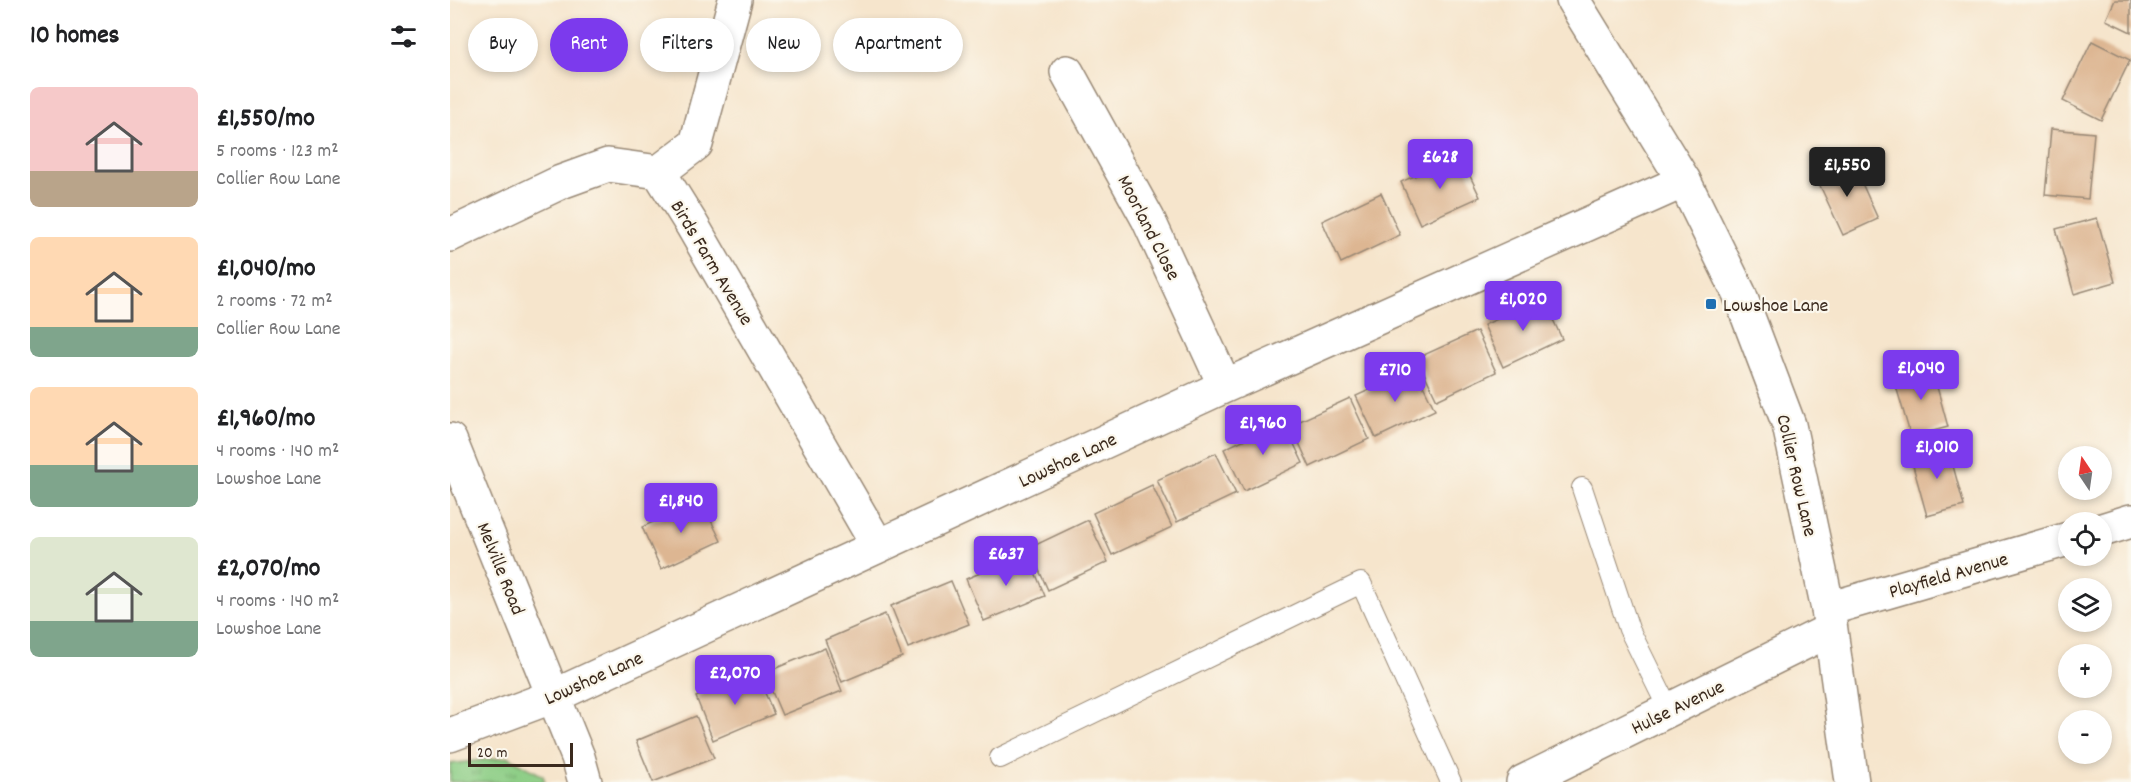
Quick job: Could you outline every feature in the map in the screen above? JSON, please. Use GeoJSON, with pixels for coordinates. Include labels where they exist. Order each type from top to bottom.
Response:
{"type":"FeatureCollection","features":[{"type":"Feature","properties":{"kind":"street"},"geometry":{"type":"LineString","coordinates":[[450,235],[561,182],[608,165],[659,172],[696,144],[735,0]]}},
{"type":"Feature","properties":{"kind":"street","name":"Collier Row Lane"},"geometry":{"type":"LineString","coordinates":[[1573,0],[1684,181],[1739,293],[1789,425],[1829,619],[1852,782]]}},
{"type":"Feature","properties":{"kind":"street","name":"Moorland Close"},"geometry":{"type":"LineString","coordinates":[[1067,72],[1148,219],[1225,386]]}},
{"type":"Feature","properties":{"kind":"street","name":"Birds Farm Avenue"},"geometry":{"type":"LineString","coordinates":[[659,172],[878,546]]}},
{"type":"Feature","properties":{"kind":"street","name":"Lowshoe Lane"},"geometry":{"type":"LineString","coordinates":[[450,735],[554,696],[1225,386],[1684,181]]}},
{"type":"Feature","properties":{"kind":"street","name":"Melville Road"},"geometry":{"type":"LineString","coordinates":[[450,440],[554,696],[578,757],[585,782]]}},
{"type":"Feature","properties":{"kind":"street"},"geometry":{"type":"LineString","coordinates":[[2112,527],[2131,521]]}},
{"type":"Feature","properties":{"kind":"street","name":"Playfield Avenue"},"geometry":{"type":"LineString","coordinates":[[1829,619],[2058,542]]}},
{"type":"Feature","properties":{"kind":"street","name":"Hulse Avenue"},"geometry":{"type":"LineString","coordinates":[[1523,782],[1669,710],[1829,619]]}},
{"type":"Feature","properties":{"kind":"lane"},"geometry":{"type":"LineString","coordinates":[[1582,488],[1629,629],[1669,710]]}},
{"type":"Feature","properties":{"kind":"lane"},"geometry":{"type":"LineString","coordinates":[[1000,758],[1361,583],[1451,782]]}},
{"type":"Feature","properties":{"kind":"green space"},"geometry":{"type":"Polygon","coordinates":[[[509,757],[543,776],[545,782],[450,782],[450,764],[509,757]]]}},
{"type":"Feature","properties":{"kind":"building"},"geometry":{"type":"Polygon","coordinates":[[[2115,0],[2131,0],[2131,32],[2106,20],[2115,0]]]}},
{"type":"Feature","properties":{"kind":"building"},"geometry":{"type":"Polygon","coordinates":[[[2092,41],[2130,60],[2101,120],[2063,101],[2092,41]]]}},
{"type":"Feature","properties":{"kind":"building"},"geometry":{"type":"Polygon","coordinates":[[[2051,129],[2094,133],[2088,199],[2045,195],[2051,129]]]}},
{"type":"Feature","properties":{"kind":"building"},"geometry":{"type":"Polygon","coordinates":[[[1460,155],[1480,197],[1420,224],[1401,182],[1460,155]]]}},
{"type":"Feature","properties":{"kind":"building"},"geometry":{"type":"Polygon","coordinates":[[[1852,161],[1878,219],[1843,235],[1816,177],[1852,161]]]}},
{"type":"Feature","properties":{"kind":"building"},"geometry":{"type":"Polygon","coordinates":[[[1381,193],[1400,235],[1341,263],[1322,221],[1381,193]]]}},
{"type":"Feature","properties":{"kind":"building"},"geometry":{"type":"Polygon","coordinates":[[[2097,218],[2115,282],[2074,294],[2056,229],[2097,218]]]}},
{"type":"Feature","properties":{"kind":"building"},"geometry":{"type":"Polygon","coordinates":[[[1543,298],[1562,339],[1503,367],[1484,325],[1543,298]]]}},
{"type":"Feature","properties":{"kind":"building"},"geometry":{"type":"Polygon","coordinates":[[[1477,331],[1496,372],[1437,400],[1417,358],[1477,331]]]}},
{"type":"Feature","properties":{"kind":"building"},"geometry":{"type":"Polygon","coordinates":[[[1931,365],[1948,427],[1911,437],[1893,376],[1931,365]]]}},
{"type":"Feature","properties":{"kind":"building"},"geometry":{"type":"Polygon","coordinates":[[[1415,369],[1435,410],[1376,438],[1356,396],[1415,369]]]}},
{"type":"Feature","properties":{"kind":"building"},"geometry":{"type":"Polygon","coordinates":[[[1350,398],[1369,439],[1310,467],[1291,425],[1350,398]]]}},
{"type":"Feature","properties":{"kind":"building"},"geometry":{"type":"Polygon","coordinates":[[[1283,421],[1303,463],[1244,491],[1224,449],[1283,421]]]}},
{"type":"Feature","properties":{"kind":"building"},"geometry":{"type":"Polygon","coordinates":[[[1947,444],[1964,506],[1927,516],[1910,455],[1947,444]]]}},
{"type":"Feature","properties":{"kind":"building"},"geometry":{"type":"Polygon","coordinates":[[[1216,453],[1236,494],[1177,522],[1157,480],[1216,453]]]}},
{"type":"Feature","properties":{"kind":"building"},"geometry":{"type":"Polygon","coordinates":[[[1152,485],[1172,527],[1112,555],[1093,513],[1152,485]]]}},
{"type":"Feature","properties":{"kind":"building"},"geometry":{"type":"Polygon","coordinates":[[[701,500],[721,541],[661,569],[642,527],[701,500]]]}},
{"type":"Feature","properties":{"kind":"building"},"geometry":{"type":"Polygon","coordinates":[[[1088,520],[1108,562],[1048,590],[1029,548],[1088,520]]]}},
{"type":"Feature","properties":{"kind":"building"},"geometry":{"type":"Polygon","coordinates":[[[1027,553],[1045,596],[984,621],[966,579],[1027,553]]]}},
{"type":"Feature","properties":{"kind":"building"},"geometry":{"type":"Polygon","coordinates":[[[951,581],[969,624],[908,648],[891,606],[951,581]]]}},
{"type":"Feature","properties":{"kind":"building"},"geometry":{"type":"Polygon","coordinates":[[[885,614],[902,657],[842,682],[825,640],[885,614]]]}},
{"type":"Feature","properties":{"kind":"building"},"geometry":{"type":"Polygon","coordinates":[[[825,648],[842,691],[782,715],[764,673],[825,648]]]}},
{"type":"Feature","properties":{"kind":"building"},"geometry":{"type":"Polygon","coordinates":[[[756,672],[774,714],[713,740],[696,697],[756,672]]]}},
{"type":"Feature","properties":{"kind":"building"},"geometry":{"type":"Polygon","coordinates":[[[696,716],[714,758],[653,782],[636,741],[696,716]]]}},
{"type":"Feature","properties":{"kind":"place","name":"Lowshoe Lane"},"geometry":{"type":"Point","coordinates":[1711,304]}}]}
